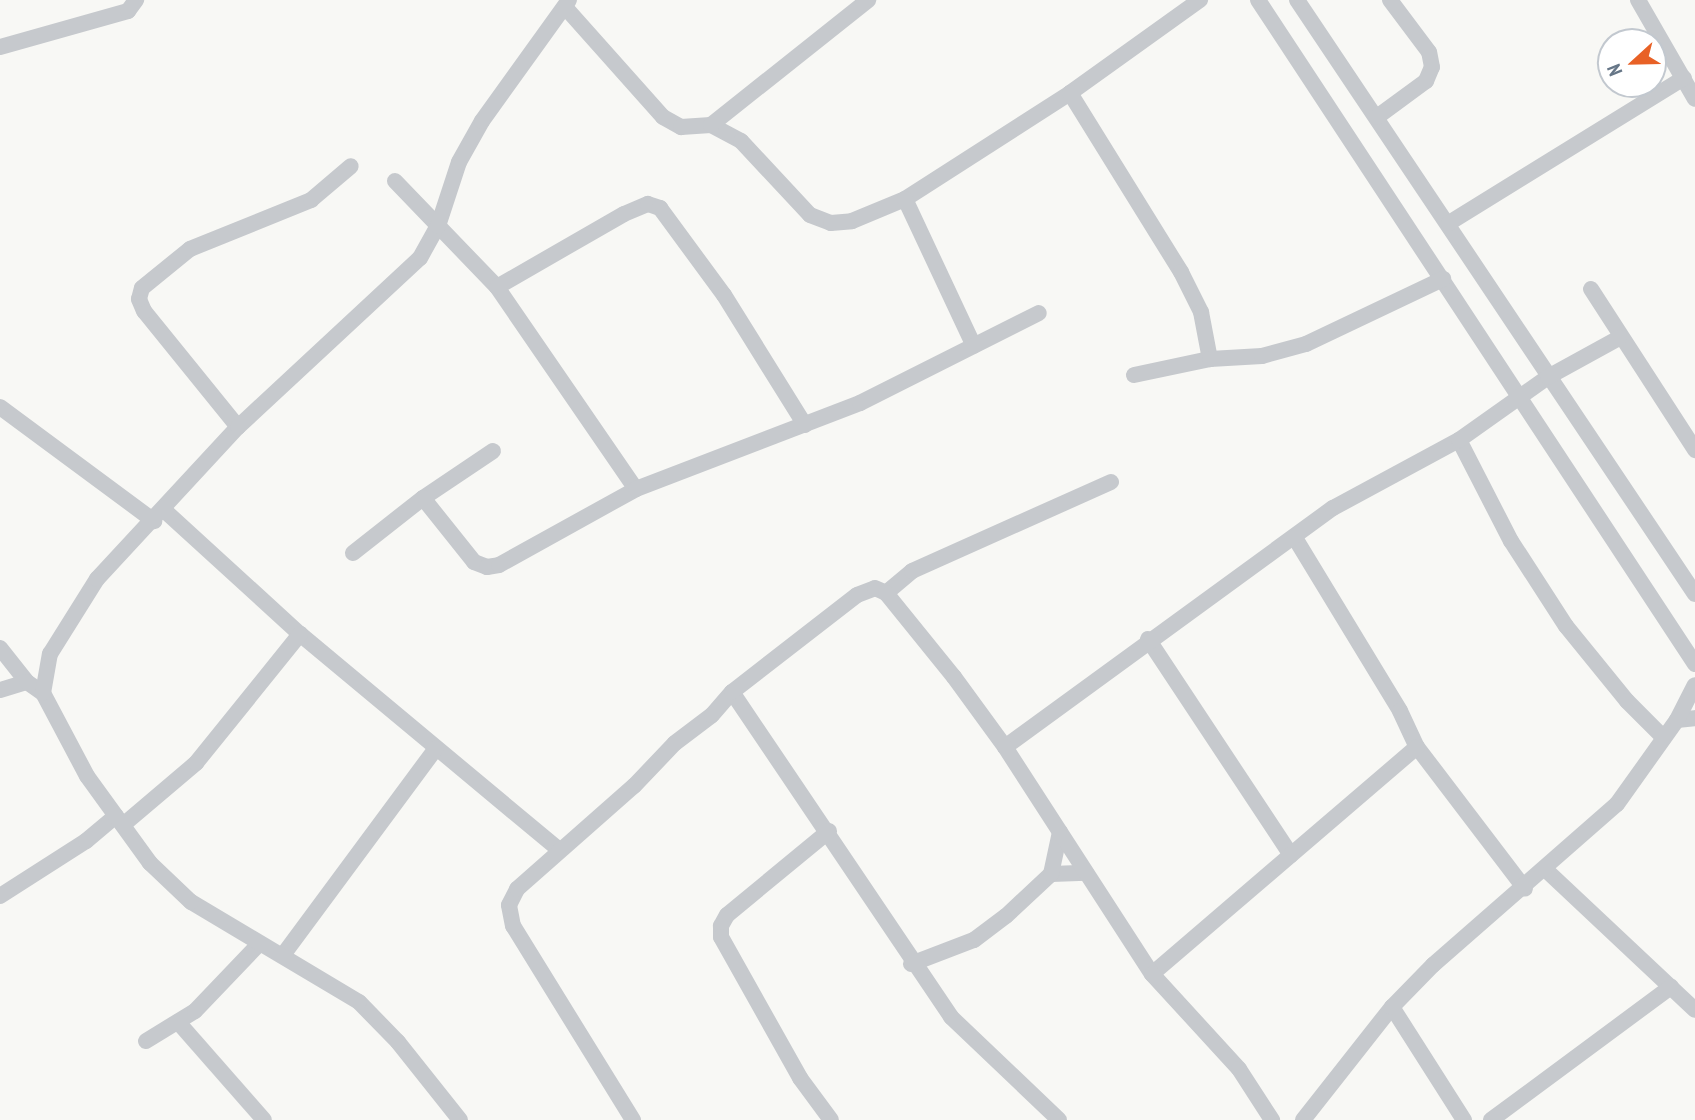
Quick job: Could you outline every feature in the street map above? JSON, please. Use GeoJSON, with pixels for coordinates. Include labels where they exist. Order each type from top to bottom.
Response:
{"type":"FeatureCollection","features":[{"type":"Feature","properties":{"kind":"street"},"geometry":{"type":"LineString","coordinates":[[0,47],[128,11],[136,0]]}},
{"type":"Feature","properties":{"kind":"street"},"geometry":{"type":"LineString","coordinates":[[711,125],[868,0]]}},
{"type":"Feature","properties":{"kind":"street"},"geometry":{"type":"LineString","coordinates":[[43,693],[50,654],[70,617],[97,579],[159,516],[237,427],[420,258],[438,226],[459,162],[482,121],[567,3],[663,117],[681,127],[711,125],[741,141],[810,215],[831,223],[852,221],[905,200],[1070,93],[1200,0]]}},
{"type":"Feature","properties":{"kind":"street"},"geometry":{"type":"LineString","coordinates":[[1258,0],[1695,664]]}},
{"type":"Feature","properties":{"kind":"street"},"geometry":{"type":"LineString","coordinates":[[1297,0],[1449,223],[1548,377],[1695,594]]}},
{"type":"Feature","properties":{"kind":"street"},"geometry":{"type":"LineString","coordinates":[[1377,117],[1426,81],[1432,68],[1429,52],[1390,0]]}},
{"type":"Feature","properties":{"kind":"street"},"geometry":{"type":"LineString","coordinates":[[1639,0],[1695,99]]}},
{"type":"Feature","properties":{"kind":"street"},"geometry":{"type":"LineString","coordinates":[[1449,223],[1684,78]]}},
{"type":"Feature","properties":{"kind":"street"},"geometry":{"type":"LineString","coordinates":[[1070,93],[1181,272],[1201,312],[1210,359]]}},
{"type":"Feature","properties":{"kind":"street"},"geometry":{"type":"LineString","coordinates":[[237,427],[144,311],[139,299],[142,288],[190,249],[311,200],[351,166]]}},
{"type":"Feature","properties":{"kind":"street"},"geometry":{"type":"LineString","coordinates":[[395,181],[496,287],[636,489]]}},
{"type":"Feature","properties":{"kind":"street"},"geometry":{"type":"LineString","coordinates":[[905,200],[974,346]]}},
{"type":"Feature","properties":{"kind":"street"},"geometry":{"type":"LineString","coordinates":[[496,287],[624,214],[648,204],[660,208],[724,295],[806,425]]}},
{"type":"Feature","properties":{"kind":"street"},"geometry":{"type":"LineString","coordinates":[[1134,374],[1210,359],[1262,356],[1306,344],[1443,279]]}},
{"type":"Feature","properties":{"kind":"street"},"geometry":{"type":"LineString","coordinates":[[1591,289],[1619,338],[1695,450]]}},
{"type":"Feature","properties":{"kind":"street"},"geometry":{"type":"LineString","coordinates":[[423,498],[474,562],[487,567],[499,565],[636,489],[860,403],[1039,313]]}},
{"type":"Feature","properties":{"kind":"street"},"geometry":{"type":"LineString","coordinates":[[1005,747],[1148,639],[1295,538],[1333,508],[1459,440],[1521,400],[1548,377],[1619,338]]}},
{"type":"Feature","properties":{"kind":"street"},"geometry":{"type":"LineString","coordinates":[[0,407],[159,516],[559,850]]}},
{"type":"Feature","properties":{"kind":"street"},"geometry":{"type":"LineString","coordinates":[[1459,440],[1510,541],[1566,626],[1627,701],[1663,737]]}},
{"type":"Feature","properties":{"kind":"street"},"geometry":{"type":"LineString","coordinates":[[353,553],[423,498],[493,451]]}},
{"type":"Feature","properties":{"kind":"street"},"geometry":{"type":"LineString","coordinates":[[886,593],[912,571],[1111,482]]}},
{"type":"Feature","properties":{"kind":"street"},"geometry":{"type":"LineString","coordinates":[[1295,538],[1400,711],[1417,747],[1525,889]]}},
{"type":"Feature","properties":{"kind":"street"},"geometry":{"type":"LineString","coordinates":[[633,1120],[513,926],[509,905],[517,889],[634,786],[675,743],[712,715],[732,692],[857,595],[875,588],[886,593],[1005,747],[1152,974],[1239,1069],[1272,1120]]}},
{"type":"Feature","properties":{"kind":"street"},"geometry":{"type":"LineString","coordinates":[[0,896],[120,820],[196,763],[300,634]]}},
{"type":"Feature","properties":{"kind":"street"},"geometry":{"type":"LineString","coordinates":[[1148,639],[1291,855]]}},
{"type":"Feature","properties":{"kind":"street"},"geometry":{"type":"LineString","coordinates":[[0,648],[27,682],[43,693],[61,732],[150,863],[191,902],[359,1002],[398,1042],[460,1120]]}},
{"type":"Feature","properties":{"kind":"street"},"geometry":{"type":"LineString","coordinates":[[0,690],[27,682]]}},
{"type":"Feature","properties":{"kind":"street"},"geometry":{"type":"LineString","coordinates":[[1303,1120],[1392,1007],[1454,944],[1525,889],[1617,804],[1677,720],[1695,685]]}},
{"type":"Feature","properties":{"kind":"street"},"geometry":{"type":"LineString","coordinates":[[732,692],[829,831],[911,964],[951,1017],[1059,1120]]}},
{"type":"Feature","properties":{"kind":"street"},"geometry":{"type":"LineString","coordinates":[[1677,720],[1695,718]]}},
{"type":"Feature","properties":{"kind":"street"},"geometry":{"type":"LineString","coordinates":[[1152,974],[1417,747]]}},
{"type":"Feature","properties":{"kind":"street"},"geometry":{"type":"LineString","coordinates":[[283,956],[436,748]]}},
{"type":"Feature","properties":{"kind":"street"},"geometry":{"type":"LineString","coordinates":[[829,831],[727,915],[720,926],[721,937],[800,1078],[831,1120]]}},
{"type":"Feature","properties":{"kind":"street"},"geometry":{"type":"LineString","coordinates":[[911,964],[974,940],[1051,874],[1060,832]]}},
{"type":"Feature","properties":{"kind":"street"},"geometry":{"type":"LineString","coordinates":[[1546,870],[1695,1010]]}},
{"type":"Feature","properties":{"kind":"street"},"geometry":{"type":"LineString","coordinates":[[1051,874],[1086,873]]}},
{"type":"Feature","properties":{"kind":"street"},"geometry":{"type":"LineString","coordinates":[[146,1041],[195,1011],[260,944]]}},
{"type":"Feature","properties":{"kind":"street"},"geometry":{"type":"LineString","coordinates":[[1491,1120],[1671,987]]}},
{"type":"Feature","properties":{"kind":"street"},"geometry":{"type":"LineString","coordinates":[[1392,1007],[1464,1120]]}},
{"type":"Feature","properties":{"kind":"street"},"geometry":{"type":"LineString","coordinates":[[178,1022],[264,1120]]}}]}
